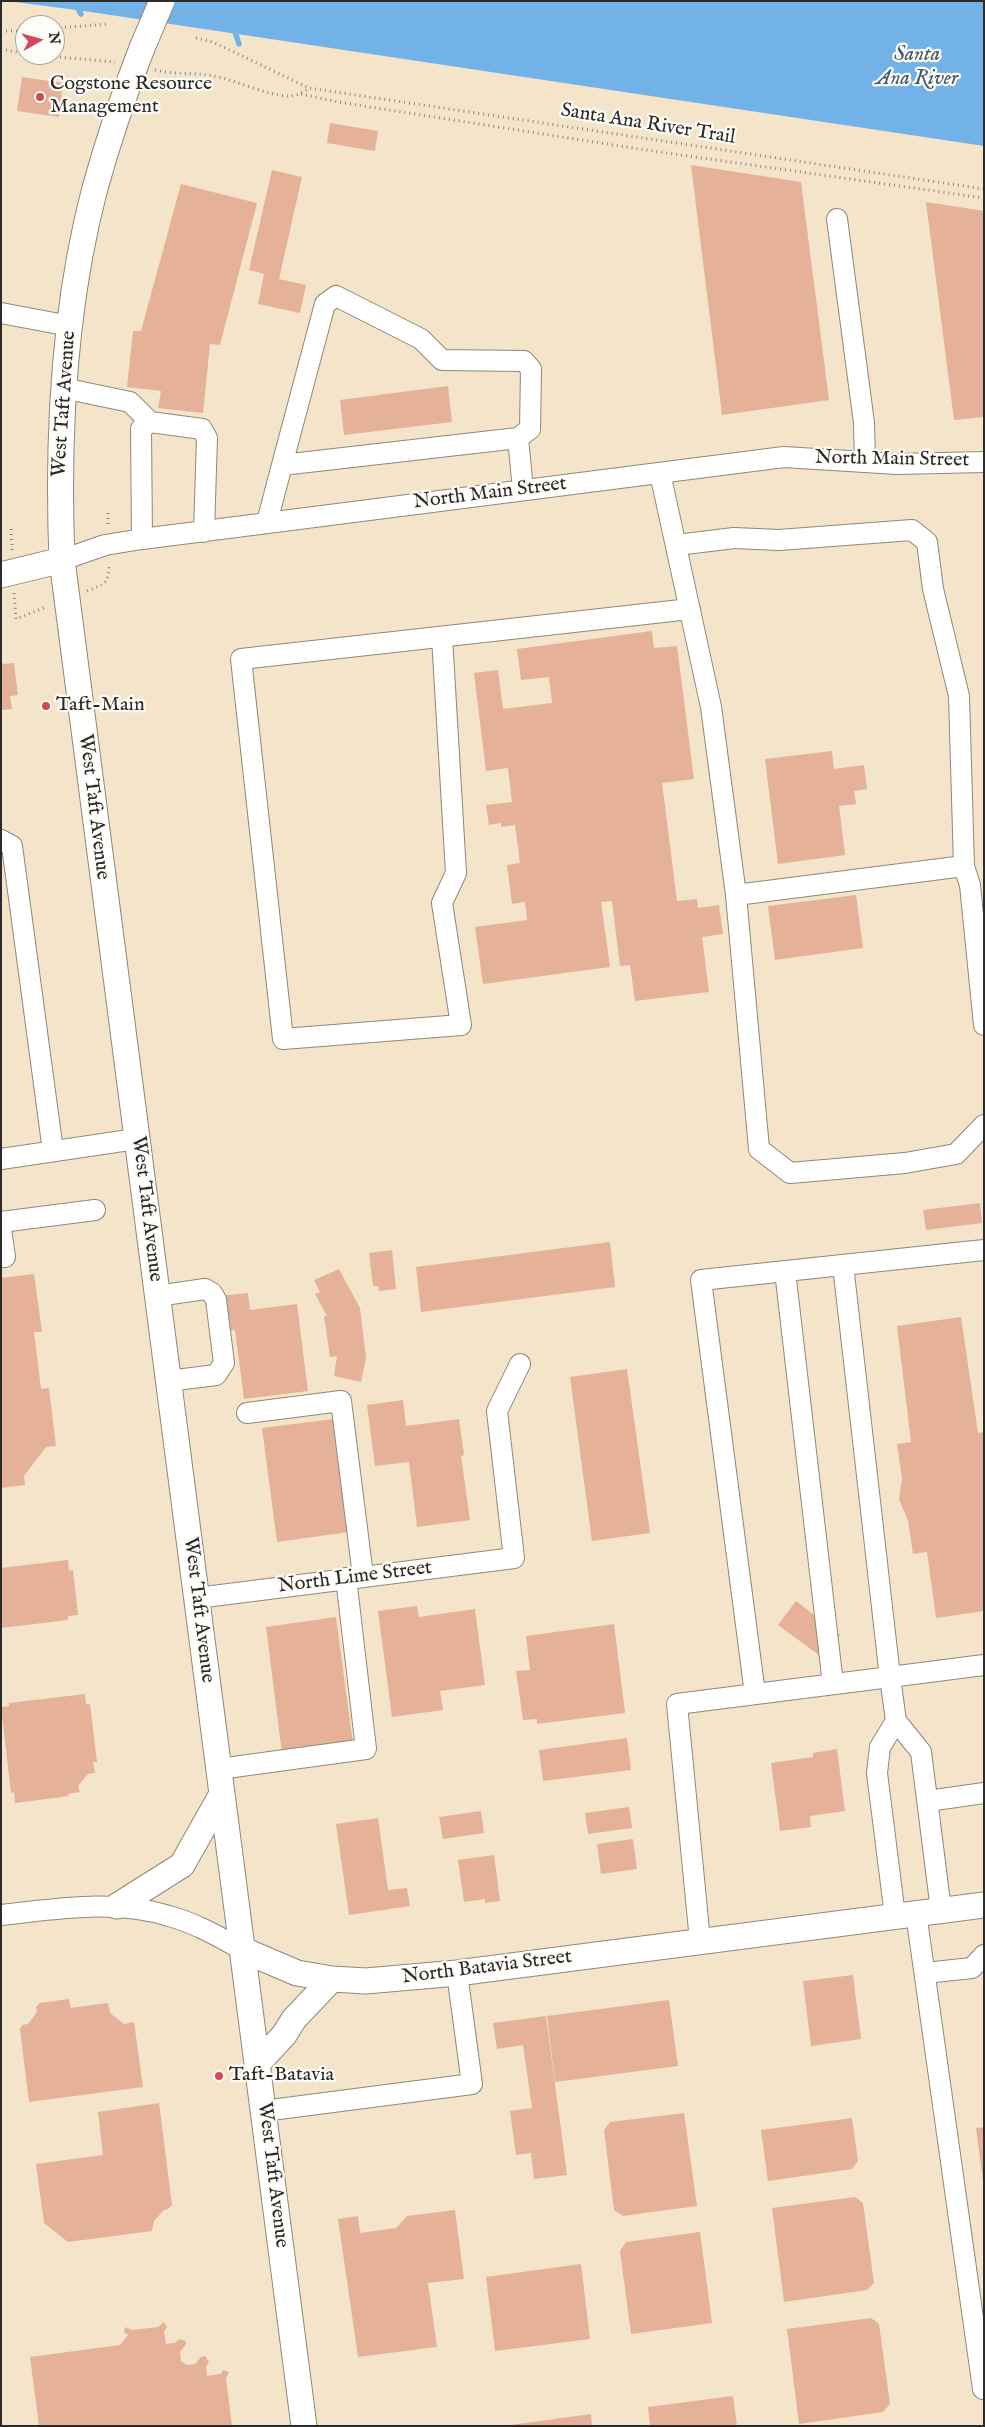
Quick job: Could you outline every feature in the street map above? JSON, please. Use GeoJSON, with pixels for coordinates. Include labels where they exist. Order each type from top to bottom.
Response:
{"type":"FeatureCollection","features":[{"type":"Feature","properties":{"kind":"main road","name":"West Taft Avenue"},"geometry":{"type":"LineString","coordinates":[[162,1],[139,56],[110,137],[82,244],[63,388],[60,488],[62,560],[304,2426]]}},
{"type":"Feature","properties":{"kind":"main road","name":"North Main Street"},"geometry":{"type":"LineString","coordinates":[[1,575],[62,560]]}},
{"type":"Feature","properties":{"kind":"main road"},"geometry":{"type":"LineString","coordinates":[[117,1906],[182,1866],[222,1794]]}},
{"type":"Feature","properties":{"kind":"main road","name":"North Batavia Street"},"geometry":{"type":"LineString","coordinates":[[243,1950],[297,1972],[332,1979],[366,1981],[457,1973],[984,1905]]}},
{"type":"Feature","properties":{"kind":"main road"},"geometry":{"type":"LineString","coordinates":[[258,2064],[284,2035],[294,2019],[332,1979]]}},
{"type":"Feature","properties":{"kind":"street"},"geometry":{"type":"LineString","coordinates":[[837,219],[864,423],[865,462]]}},
{"type":"Feature","properties":{"kind":"street"},"geometry":{"type":"LineString","coordinates":[[268,522],[282,465],[325,304],[336,296],[422,339],[442,360],[524,362],[531,369],[530,429],[518,438],[282,465]]}},
{"type":"Feature","properties":{"kind":"street"},"geometry":{"type":"LineString","coordinates":[[1,313],[70,326]]}},
{"type":"Feature","properties":{"kind":"street"},"geometry":{"type":"LineString","coordinates":[[63,388],[130,402],[150,422],[202,429],[207,438],[204,532]]}},
{"type":"Feature","properties":{"kind":"street"},"geometry":{"type":"LineString","coordinates":[[142,539],[141,429],[150,422]]}},
{"type":"Feature","properties":{"kind":"street"},"geometry":{"type":"LineString","coordinates":[[518,438],[523,490]]}},
{"type":"Feature","properties":{"kind":"street","name":"North Main Street"},"geometry":{"type":"LineString","coordinates":[[62,560],[105,545],[142,539],[784,457],[897,464],[984,462]]}},
{"type":"Feature","properties":{"kind":"street"},"geometry":{"type":"LineString","coordinates":[[660,472],[711,707],[736,895],[759,1149],[790,1173],[905,1163],[956,1154],[984,1125]]}},
{"type":"Feature","properties":{"kind":"street"},"geometry":{"type":"LineString","coordinates":[[677,545],[734,538],[778,540],[912,530],[927,542],[933,589],[959,696],[964,866],[970,885],[984,1025]]}},
{"type":"Feature","properties":{"kind":"street"},"geometry":{"type":"LineString","coordinates":[[442,637],[456,873],[442,903],[461,1024],[283,1039],[241,659],[690,609]]}},
{"type":"Feature","properties":{"kind":"street"},"geometry":{"type":"LineString","coordinates":[[1,840],[12,846],[53,1151]]}},
{"type":"Feature","properties":{"kind":"street"},"geometry":{"type":"LineString","coordinates":[[736,895],[964,866]]}},
{"type":"Feature","properties":{"kind":"street"},"geometry":{"type":"LineString","coordinates":[[1,1158],[136,1139]]}},
{"type":"Feature","properties":{"kind":"street"},"geometry":{"type":"LineString","coordinates":[[1,1222],[95,1210]]}},
{"type":"Feature","properties":{"kind":"street"},"geometry":{"type":"LineString","coordinates":[[1,1229],[5,1257],[1,1257]]}},
{"type":"Feature","properties":{"kind":"street"},"geometry":{"type":"LineString","coordinates":[[755,1694],[702,1280],[984,1250]]}},
{"type":"Feature","properties":{"kind":"street"},"geometry":{"type":"LineString","coordinates":[[843,1265],[896,1720],[921,1752],[941,1910]]}},
{"type":"Feature","properties":{"kind":"street"},"geometry":{"type":"LineString","coordinates":[[785,1272],[833,1684]]}},
{"type":"Feature","properties":{"kind":"street"},"geometry":{"type":"LineString","coordinates":[[157,1296],[205,1289],[216,1300],[224,1363],[216,1375],[168,1381]]}},
{"type":"Feature","properties":{"kind":"street","name":"North Lime Street"},"geometry":{"type":"LineString","coordinates":[[197,1598],[514,1558],[497,1411],[520,1364]]}},
{"type":"Feature","properties":{"kind":"street"},"geometry":{"type":"LineString","coordinates":[[219,1768],[366,1749],[340,1401],[247,1413]]}},
{"type":"Feature","properties":{"kind":"street"},"geometry":{"type":"LineString","coordinates":[[700,1941],[677,1704],[984,1665]]}},
{"type":"Feature","properties":{"kind":"street"},"geometry":{"type":"LineString","coordinates":[[896,1720],[880,1747],[877,1772],[906,1915],[925,1973],[982,2389]]}},
{"type":"Feature","properties":{"kind":"street"},"geometry":{"type":"LineString","coordinates":[[928,1801],[984,1793]]}},
{"type":"Feature","properties":{"kind":"street","name":"North Batavia Street"},"geometry":{"type":"LineString","coordinates":[[1,1915],[117,1906],[170,1916],[199,1927],[243,1950]]}},
{"type":"Feature","properties":{"kind":"street"},"geometry":{"type":"LineString","coordinates":[[925,1973],[972,1968],[984,1955]]}},
{"type":"Feature","properties":{"kind":"street"},"geometry":{"type":"LineString","coordinates":[[263,2111],[472,2084],[457,1973]]}},
{"type":"Feature","properties":{"kind":"path"},"geometry":{"type":"LineString","coordinates":[[65,27],[109,24]]}},
{"type":"Feature","properties":{"kind":"path"},"geometry":{"type":"LineString","coordinates":[[1,31],[15,31]]}},
{"type":"Feature","properties":{"kind":"path","name":"Santa Ana River Trail"},"geometry":{"type":"LineString","coordinates":[[196,38],[213,42],[308,88],[984,189]]}},
{"type":"Feature","properties":{"kind":"path"},"geometry":{"type":"LineString","coordinates":[[1,49],[15,52]]}},
{"type":"Feature","properties":{"kind":"path"},"geometry":{"type":"LineString","coordinates":[[65,58],[81,60],[139,56],[171,74],[194,73],[214,76],[287,96],[302,94],[338,102],[649,151],[984,198]]}},
{"type":"Feature","properties":{"kind":"path"},"geometry":{"type":"LineString","coordinates":[[302,94],[308,88]]}},
{"type":"Feature","properties":{"kind":"water","name":"Santa Ana River"},"geometry":{"type":"Polygon","coordinates":[[[7,1],[984,1],[984,146],[84,11],[7,1]]]}},
{"type":"Feature","properties":{"kind":"building","name":"Cogstone Resource Management"},"geometry":{"type":"Polygon","coordinates":[[[22,77],[63,83],[59,117],[17,111],[22,77]]]}},
{"type":"Feature","properties":{"kind":"building"},"geometry":{"type":"Polygon","coordinates":[[[330,123],[378,131],[375,151],[327,143],[330,123]]]}},
{"type":"Feature","properties":{"kind":"building"},"geometry":{"type":"Polygon","coordinates":[[[691,165],[801,182],[829,400],[722,415],[691,165]]]}},
{"type":"Feature","properties":{"kind":"building"},"geometry":{"type":"Polygon","coordinates":[[[272,170],[302,177],[279,279],[306,285],[300,313],[258,304],[264,274],[249,270],[272,170]]]}},
{"type":"Feature","properties":{"kind":"building"},"geometry":{"type":"Polygon","coordinates":[[[181,184],[257,203],[220,345],[210,344],[203,413],[158,408],[161,391],[127,387],[133,331],[141,331],[181,184]]]}},
{"type":"Feature","properties":{"kind":"building"},"geometry":{"type":"Polygon","coordinates":[[[926,202],[984,211],[984,417],[954,420],[926,202]]]}},
{"type":"Feature","properties":{"kind":"building"},"geometry":{"type":"Polygon","coordinates":[[[448,386],[452,422],[344,435],[340,400],[448,386]]]}},
{"type":"Feature","properties":{"kind":"building"},"geometry":{"type":"Polygon","coordinates":[[[652,631],[654,648],[677,646],[694,779],[662,783],[677,901],[697,899],[698,908],[719,905],[723,934],[702,937],[709,992],[635,1001],[630,965],[620,966],[612,901],[601,902],[610,967],[483,984],[475,927],[527,920],[525,902],[512,904],[507,865],[520,863],[515,825],[501,827],[501,823],[489,825],[486,805],[512,802],[508,768],[486,771],[474,673],[498,670],[503,709],[552,703],[549,677],[521,680],[517,649],[652,631]]]}},
{"type":"Feature","properties":{"kind":"building"},"geometry":{"type":"Polygon","coordinates":[[[1,661],[3,664],[14,663],[18,695],[10,696],[12,709],[1,710],[1,661]]]}},
{"type":"Feature","properties":{"kind":"building"},"geometry":{"type":"Polygon","coordinates":[[[832,751],[834,769],[864,765],[867,789],[854,791],[856,804],[839,806],[845,855],[778,864],[765,759],[832,751]]]}},
{"type":"Feature","properties":{"kind":"building"},"geometry":{"type":"Polygon","coordinates":[[[856,895],[863,948],[775,960],[768,906],[856,895]]]}},
{"type":"Feature","properties":{"kind":"building"},"geometry":{"type":"Polygon","coordinates":[[[980,1203],[982,1223],[926,1230],[923,1210],[980,1203]]]}},
{"type":"Feature","properties":{"kind":"building"},"geometry":{"type":"Polygon","coordinates":[[[610,1242],[615,1287],[421,1312],[416,1267],[610,1242]]]}},
{"type":"Feature","properties":{"kind":"building"},"geometry":{"type":"Polygon","coordinates":[[[392,1250],[396,1289],[379,1291],[378,1286],[373,1286],[369,1253],[392,1250]]]}},
{"type":"Feature","properties":{"kind":"building"},"geometry":{"type":"Polygon","coordinates":[[[339,1269],[360,1308],[366,1358],[361,1382],[334,1376],[337,1356],[330,1357],[324,1316],[327,1316],[315,1294],[320,1292],[314,1280],[339,1269]]]}},
{"type":"Feature","properties":{"kind":"building"},"geometry":{"type":"Polygon","coordinates":[[[34,1274],[42,1332],[34,1332],[41,1389],[49,1388],[56,1446],[46,1447],[24,1476],[25,1485],[1,1488],[1,1278],[34,1274]]]}},
{"type":"Feature","properties":{"kind":"building"},"geometry":{"type":"Polygon","coordinates":[[[248,1293],[250,1310],[297,1304],[308,1391],[244,1399],[235,1330],[224,1332],[219,1296],[248,1293]]]}},
{"type":"Feature","properties":{"kind":"building"},"geometry":{"type":"Polygon","coordinates":[[[961,1317],[978,1433],[984,1432],[984,1611],[936,1618],[927,1552],[913,1554],[908,1521],[899,1499],[902,1479],[897,1444],[911,1442],[897,1326],[961,1317]]]}},
{"type":"Feature","properties":{"kind":"building"},"geometry":{"type":"Polygon","coordinates":[[[627,1369],[650,1533],[592,1541],[570,1377],[627,1369]]]}},
{"type":"Feature","properties":{"kind":"building"},"geometry":{"type":"Polygon","coordinates":[[[403,1400],[406,1426],[459,1419],[464,1455],[461,1456],[470,1520],[417,1527],[409,1462],[375,1466],[367,1405],[403,1400]]]}},
{"type":"Feature","properties":{"kind":"building"},"geometry":{"type":"Polygon","coordinates":[[[334,1419],[349,1532],[277,1542],[262,1428],[334,1419]]]}},
{"type":"Feature","properties":{"kind":"building"},"geometry":{"type":"Polygon","coordinates":[[[68,1560],[69,1571],[73,1570],[78,1615],[68,1616],[68,1620],[1,1628],[1,1568],[68,1560]]]}},
{"type":"Feature","properties":{"kind":"building"},"geometry":{"type":"Polygon","coordinates":[[[796,1601],[840,1635],[823,1658],[778,1625],[796,1601]]]}},
{"type":"Feature","properties":{"kind":"building"},"geometry":{"type":"Polygon","coordinates":[[[417,1606],[419,1617],[475,1609],[485,1685],[440,1691],[443,1710],[392,1717],[378,1611],[417,1606]]]}},
{"type":"Feature","properties":{"kind":"building"},"geometry":{"type":"Polygon","coordinates":[[[336,1617],[353,1744],[282,1753],[266,1627],[336,1617]]]}},
{"type":"Feature","properties":{"kind":"building"},"geometry":{"type":"Polygon","coordinates":[[[614,1624],[625,1713],[537,1724],[537,1719],[523,1720],[516,1671],[530,1670],[526,1636],[614,1624]]]}},
{"type":"Feature","properties":{"kind":"building"},"geometry":{"type":"Polygon","coordinates":[[[85,1694],[86,1704],[90,1704],[97,1762],[93,1762],[95,1773],[88,1774],[78,1786],[80,1792],[68,1794],[69,1796],[15,1803],[14,1792],[11,1793],[1,1707],[9,1706],[9,1703],[85,1694]]]}},
{"type":"Feature","properties":{"kind":"building"},"geometry":{"type":"Polygon","coordinates":[[[627,1738],[631,1770],[543,1781],[539,1750],[627,1738]]]}},
{"type":"Feature","properties":{"kind":"building"},"geometry":{"type":"Polygon","coordinates":[[[837,1749],[845,1811],[810,1816],[811,1827],[780,1831],[771,1763],[813,1757],[813,1753],[837,1749]]]}},
{"type":"Feature","properties":{"kind":"building"},"geometry":{"type":"Polygon","coordinates":[[[629,1807],[632,1828],[588,1834],[585,1813],[629,1807]]]}},
{"type":"Feature","properties":{"kind":"building"},"geometry":{"type":"Polygon","coordinates":[[[481,1811],[484,1833],[443,1839],[439,1817],[481,1811]]]}},
{"type":"Feature","properties":{"kind":"building"},"geometry":{"type":"Polygon","coordinates":[[[378,1818],[388,1890],[407,1888],[410,1906],[349,1915],[336,1824],[378,1818]]]}},
{"type":"Feature","properties":{"kind":"building"},"geometry":{"type":"Polygon","coordinates":[[[633,1839],[637,1869],[601,1874],[597,1844],[633,1839]]]}},
{"type":"Feature","properties":{"kind":"building"},"geometry":{"type":"Polygon","coordinates":[[[494,1855],[500,1901],[485,1903],[485,1899],[464,1902],[458,1860],[494,1855]]]}},
{"type":"Feature","properties":{"kind":"building"},"geometry":{"type":"Polygon","coordinates":[[[853,1975],[861,2039],[811,2046],[803,1981],[853,1975]]]}},
{"type":"Feature","properties":{"kind":"building"},"geometry":{"type":"Polygon","coordinates":[[[69,1999],[71,2008],[108,2003],[110,2013],[124,2024],[134,2022],[143,2087],[29,2102],[20,2029],[22,2025],[28,2024],[37,2012],[36,2007],[40,2003],[69,1999]]]}},
{"type":"Feature","properties":{"kind":"building"},"geometry":{"type":"Polygon","coordinates":[[[669,2000],[678,2066],[555,2082],[547,2016],[669,2000]]]}},
{"type":"Feature","properties":{"kind":"building"},"geometry":{"type":"Polygon","coordinates":[[[546,2016],[567,2175],[534,2179],[531,2153],[516,2155],[510,2111],[532,2108],[523,2045],[497,2049],[493,2023],[546,2016]]]}},
{"type":"Feature","properties":{"kind":"building"},"geometry":{"type":"Polygon","coordinates":[[[159,2103],[172,2205],[164,2210],[154,2221],[152,2231],[68,2242],[44,2223],[36,2164],[103,2155],[98,2112],[159,2103]]]}},
{"type":"Feature","properties":{"kind":"building"},"geometry":{"type":"Polygon","coordinates":[[[684,2113],[697,2206],[623,2216],[614,2210],[604,2130],[610,2122],[684,2113]]]}},
{"type":"Feature","properties":{"kind":"building"},"geometry":{"type":"Polygon","coordinates":[[[852,2118],[858,2161],[852,2169],[768,2181],[761,2130],[852,2118]]]}},
{"type":"Feature","properties":{"kind":"building"},"geometry":{"type":"Polygon","coordinates":[[[984,2127],[984,2182],[983,2182],[976,2128],[984,2127]]]}},
{"type":"Feature","properties":{"kind":"building"},"geometry":{"type":"Polygon","coordinates":[[[855,2197],[863,2203],[874,2283],[867,2290],[784,2302],[772,2208],[855,2197]]]}},
{"type":"Feature","properties":{"kind":"building"},"geometry":{"type":"Polygon","coordinates":[[[455,2210],[464,2279],[428,2283],[437,2347],[358,2357],[338,2219],[358,2216],[360,2233],[396,2228],[407,2216],[455,2210]]]}},
{"type":"Feature","properties":{"kind":"building"},"geometry":{"type":"Polygon","coordinates":[[[700,2232],[712,2323],[631,2334],[620,2251],[626,2242],[700,2232]]]}},
{"type":"Feature","properties":{"kind":"building"},"geometry":{"type":"Polygon","coordinates":[[[581,2264],[590,2339],[495,2351],[486,2277],[581,2264]]]}},
{"type":"Feature","properties":{"kind":"building"},"geometry":{"type":"Polygon","coordinates":[[[871,2318],[879,2324],[890,2404],[883,2412],[799,2424],[787,2329],[871,2318]]]}},
{"type":"Feature","properties":{"kind":"building"},"geometry":{"type":"Polygon","coordinates":[[[164,2322],[167,2327],[164,2331],[166,2344],[175,2343],[179,2339],[186,2341],[180,2352],[181,2361],[187,2365],[195,2364],[201,2357],[205,2356],[209,2362],[206,2367],[207,2376],[221,2374],[223,2370],[229,2372],[226,2379],[232,2426],[39,2426],[30,2357],[120,2345],[128,2335],[124,2332],[125,2327],[132,2330],[158,2327],[164,2322]]]}},
{"type":"Feature","properties":{"kind":"building"},"geometry":{"type":"Polygon","coordinates":[[[733,2396],[737,2426],[650,2426],[648,2407],[733,2396]]]}},
{"type":"Feature","properties":{"kind":"building"},"geometry":{"type":"Polygon","coordinates":[[[591,2414],[592,2426],[510,2426],[510,2425],[591,2414]]]}},
{"type":"Feature","properties":{"kind":"waterway"},"geometry":{"type":"LineString","coordinates":[[74,1],[81,14]]}},
{"type":"Feature","properties":{"kind":"waterway"},"geometry":{"type":"LineString","coordinates":[[234,29],[239,44]]}},
{"type":"Feature","properties":{"kind":"place","name":"Cogstone Resource Management"},"geometry":{"type":"Point","coordinates":[40,97]}},
{"type":"Feature","properties":{"kind":"place","name":"Taft-Main"},"geometry":{"type":"Point","coordinates":[46,706]}},
{"type":"Feature","properties":{"kind":"place","name":"Taft-Batavia"},"geometry":{"type":"Point","coordinates":[219,2076]}}]}
